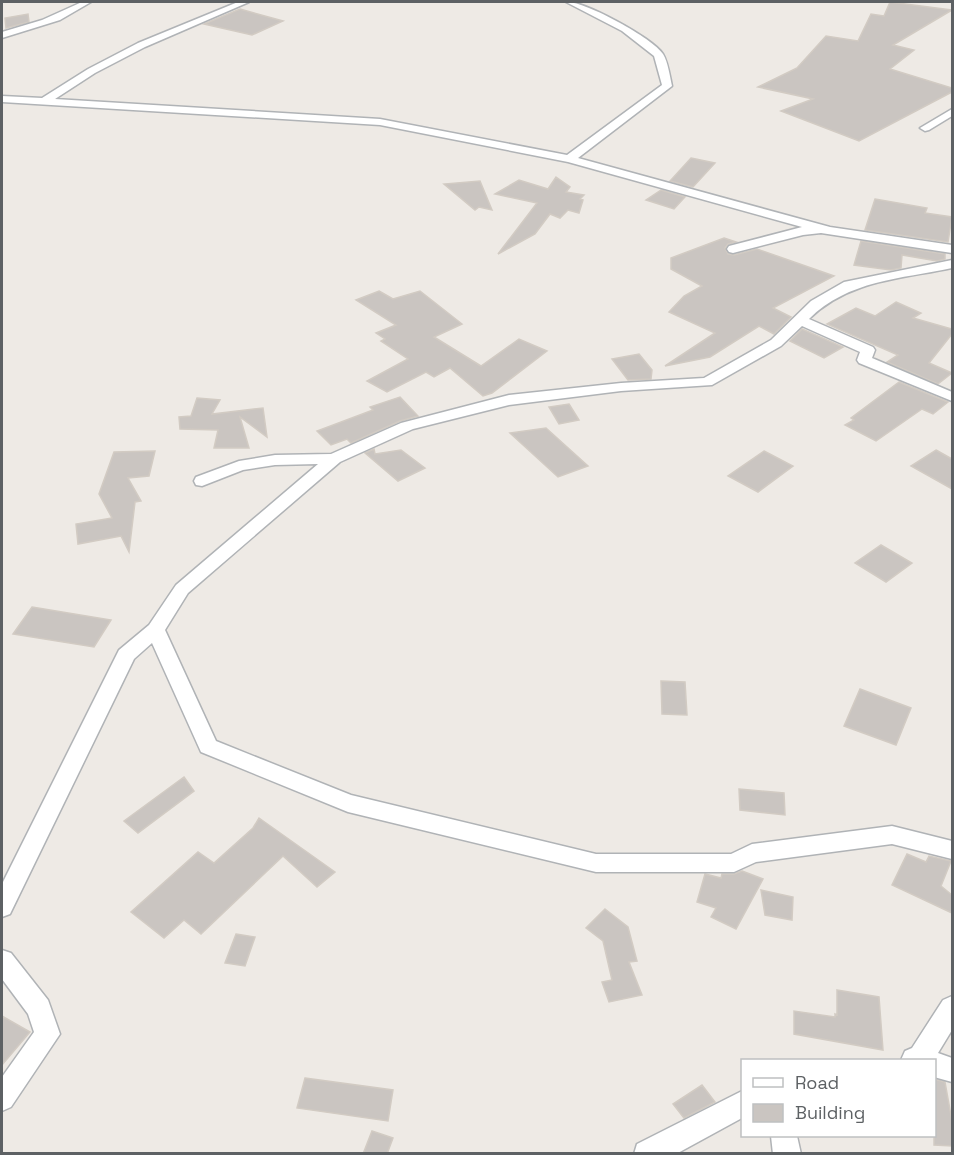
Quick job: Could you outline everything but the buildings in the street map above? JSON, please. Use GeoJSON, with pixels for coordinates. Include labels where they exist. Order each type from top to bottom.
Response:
{"type":"FeatureCollection","features":[{"type":"Feature","properties":{"kind":"street"},"geometry":{"type":"LineString","coordinates":[[2,35],[32,26],[87,2]]}},
{"type":"Feature","properties":{"kind":"street"},"geometry":{"type":"LineString","coordinates":[[45,101],[81,76],[205,15],[245,2]]}},
{"type":"Feature","properties":{"kind":"street"},"geometry":{"type":"LineString","coordinates":[[569,159],[667,86],[659,55],[625,28],[570,2]]}},
{"type":"Feature","properties":{"kind":"street"},"geometry":{"type":"LineString","coordinates":[[2,99],[380,122],[569,159],[830,231],[952,249]]}},
{"type":"Feature","properties":{"kind":"street"},"geometry":{"type":"LineString","coordinates":[[925,128],[952,112]]}},
{"type":"Feature","properties":{"kind":"street"},"geometry":{"type":"LineString","coordinates":[[733,249],[803,231],[830,231]]}},
{"type":"Feature","properties":{"kind":"street"},"geometry":{"type":"LineString","coordinates":[[2,907],[126,655],[156,630],[182,589],[334,459],[407,426],[509,400],[621,387],[707,382],[776,343],[816,304],[849,285],[952,264]]}},
{"type":"Feature","properties":{"kind":"street"},"geometry":{"type":"LineString","coordinates":[[800,320],[868,350],[864,360],[952,397]]}},
{"type":"Feature","properties":{"kind":"street"},"geometry":{"type":"LineString","coordinates":[[202,481],[248,465],[276,460],[334,459]]}},
{"type":"Feature","properties":{"kind":"street"},"geometry":{"type":"LineString","coordinates":[[156,630],[208,746],[348,803],[596,863],[734,863],[752,853],[892,835],[952,850]]}},
{"type":"Feature","properties":{"kind":"street"},"geometry":{"type":"LineString","coordinates":[[2,961],[39,1008],[47,1034],[2,1098]]}},
{"type":"Feature","properties":{"kind":"street"},"geometry":{"type":"LineString","coordinates":[[924,1059],[952,1008]]}},
{"type":"Feature","properties":{"kind":"street"},"geometry":{"type":"LineString","coordinates":[[936,1065],[952,1070]]}},
{"type":"Feature","properties":{"kind":"street"},"geometry":{"type":"LineString","coordinates":[[647,1154],[741,1105]]}},
{"type":"Feature","properties":{"kind":"street"},"geometry":{"type":"LineString","coordinates":[[784,1137],[788,1154]]}}]}
